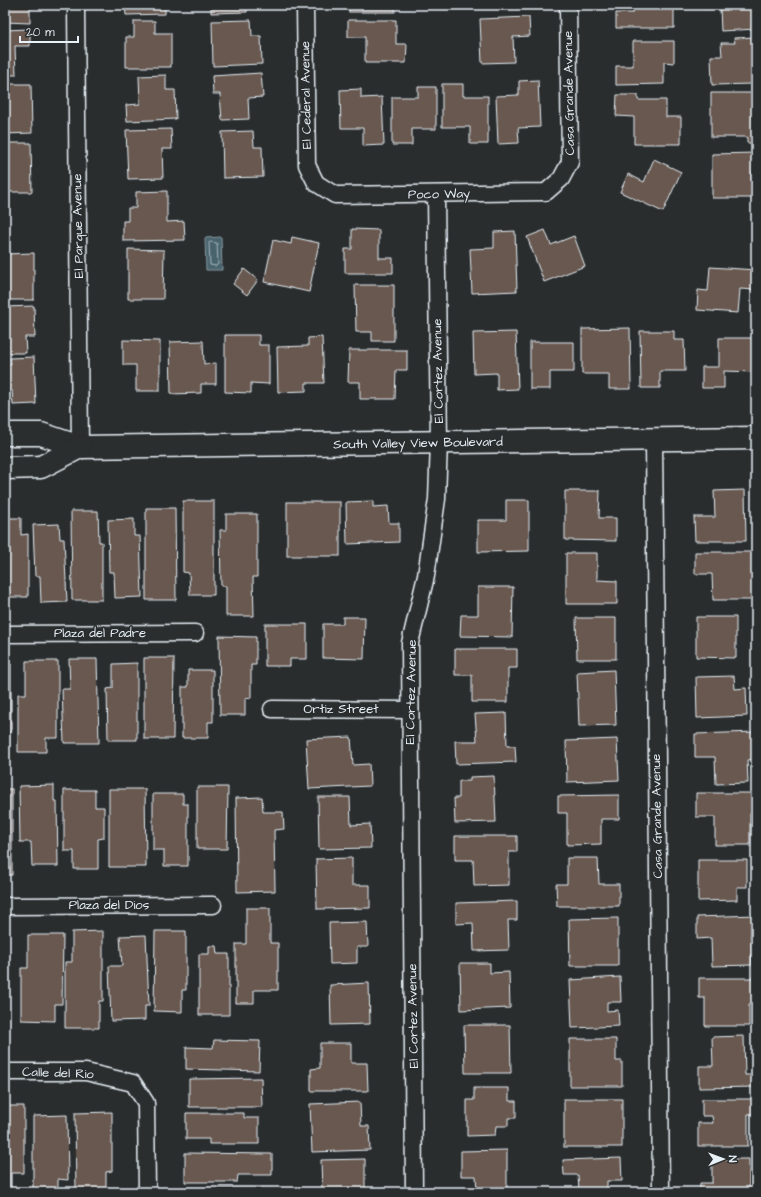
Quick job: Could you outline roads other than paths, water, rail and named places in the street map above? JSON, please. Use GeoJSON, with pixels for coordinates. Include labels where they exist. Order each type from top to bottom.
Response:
{"type":"FeatureCollection","features":[{"type":"Feature","properties":{"kind":"main road","name":"South Valley View Boulevard"},"geometry":{"type":"LineString","coordinates":[[5,434],[41,434],[80,447],[756,438]]}},
{"type":"Feature","properties":{"kind":"main road","name":"South Valley View Boulevard"},"geometry":{"type":"LineString","coordinates":[[5,468],[41,467],[80,447]]}},
{"type":"Feature","properties":{"kind":"street","name":"El Parque Avenue"},"geometry":{"type":"LineString","coordinates":[[76,5],[80,447]]}},
{"type":"Feature","properties":{"kind":"street","name":"El Cederal Avenue"},"geometry":{"type":"LineString","coordinates":[[305,5],[307,165],[316,183]]}},
{"type":"Feature","properties":{"kind":"street","name":"Casa Grande Avenue"},"geometry":{"type":"LineString","coordinates":[[561,179],[570,162],[568,5]]}},
{"type":"Feature","properties":{"kind":"street","name":"Poco Way"},"geometry":{"type":"LineString","coordinates":[[316,183],[334,195],[436,195],[546,192],[561,179]]}},
{"type":"Feature","properties":{"kind":"street","name":"El Cortez Avenue"},"geometry":{"type":"LineString","coordinates":[[414,1192],[410,643],[426,576],[437,499],[439,442],[436,195]]}},
{"type":"Feature","properties":{"kind":"street","name":"Casa Grande Avenue"},"geometry":{"type":"LineString","coordinates":[[654,439],[661,1192]]}},
{"type":"Feature","properties":{"kind":"street","name":"Plaza del Padre"},"geometry":{"type":"LineString","coordinates":[[5,634],[195,633]]}},
{"type":"Feature","properties":{"kind":"street","name":"Ortiz Street"},"geometry":{"type":"LineString","coordinates":[[272,709],[410,710]]}},
{"type":"Feature","properties":{"kind":"street","name":"Plaza del Dios"},"geometry":{"type":"LineString","coordinates":[[5,906],[213,905]]}},
{"type":"Feature","properties":{"kind":"street","name":"Calle del Rio"},"geometry":{"type":"LineString","coordinates":[[5,1072],[86,1072],[133,1082],[146,1103],[146,1192]]}},
{"type":"Feature","properties":{"kind":"water"},"geometry":{"type":"Polygon","coordinates":[[[221,237],[222,270],[206,270],[205,238],[221,237]]]}}]}
